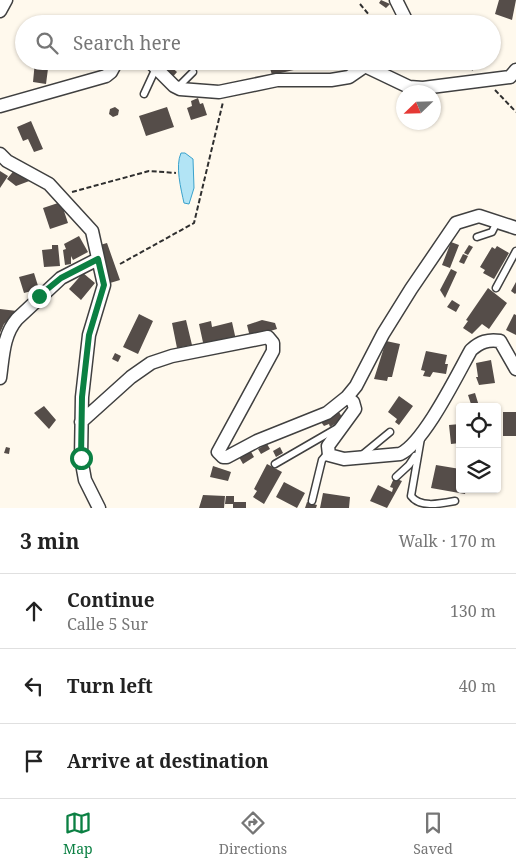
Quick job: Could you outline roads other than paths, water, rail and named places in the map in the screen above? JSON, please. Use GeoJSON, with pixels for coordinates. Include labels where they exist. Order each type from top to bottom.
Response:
{"type":"FeatureCollection","features":[{"type":"Feature","properties":{"kind":"street"},"geometry":{"type":"LineString","coordinates":[[0,11],[6,0]]}},
{"type":"Feature","properties":{"kind":"street"},"geometry":{"type":"LineString","coordinates":[[396,0],[404,15]]}},
{"type":"Feature","properties":{"kind":"street"},"geometry":{"type":"LineString","coordinates":[[0,106],[106,76],[112,70]]}},
{"type":"Feature","properties":{"kind":"street"},"geometry":{"type":"LineString","coordinates":[[158,70],[176,88],[226,90],[277,80],[331,80],[349,77],[359,70]]}},
{"type":"Feature","properties":{"kind":"street"},"geometry":{"type":"LineString","coordinates":[[373,70],[409,87],[422,88],[510,77],[516,70]]}},
{"type":"Feature","properties":{"kind":"street"},"geometry":{"type":"LineString","coordinates":[[0,154],[7,161],[50,184],[92,231],[104,285],[89,335],[82,397],[81,458],[85,480],[99,508]]}},
{"type":"Feature","properties":{"kind":"street"},"geometry":{"type":"LineString","coordinates":[[82,422],[131,377],[151,363],[172,356],[268,337],[273,351],[218,452],[222,457],[327,414],[347,397],[356,386],[383,334],[453,226],[479,216],[516,228]]}},
{"type":"Feature","properties":{"kind":"street"},"geometry":{"type":"LineString","coordinates":[[0,378],[4,344],[10,326],[39,296],[61,278],[98,259]]}},
{"type":"Feature","properties":{"kind":"street"},"geometry":{"type":"LineString","coordinates":[[347,397],[355,406],[328,446],[328,453],[333,458],[400,454],[407,450],[422,434],[472,350],[478,344],[500,341],[516,369]]}},
{"type":"Feature","properties":{"kind":"lane"},"geometry":{"type":"LineString","coordinates":[[144,94],[151,70]]}},
{"type":"Feature","properties":{"kind":"lane"},"geometry":{"type":"LineString","coordinates":[[176,88],[193,72]]}},
{"type":"Feature","properties":{"kind":"lane"},"geometry":{"type":"LineString","coordinates":[[477,237],[492,232],[497,222]]}},
{"type":"Feature","properties":{"kind":"lane"},"geometry":{"type":"LineString","coordinates":[[496,288],[516,251]]}},
{"type":"Feature","properties":{"kind":"lane"},"geometry":{"type":"LineString","coordinates":[[275,464],[344,424]]}},
{"type":"Feature","properties":{"kind":"lane"},"geometry":{"type":"LineString","coordinates":[[358,457],[390,432]]}},
{"type":"Feature","properties":{"kind":"lane"},"geometry":{"type":"LineString","coordinates":[[422,434],[410,492],[414,502],[424,507],[455,501]]}},
{"type":"Feature","properties":{"kind":"lane"},"geometry":{"type":"LineString","coordinates":[[396,476],[410,465],[418,451]]}},
{"type":"Feature","properties":{"kind":"lane"},"geometry":{"type":"LineString","coordinates":[[312,500],[322,460],[328,453]]}},
{"type":"Feature","properties":{"kind":"water"},"geometry":{"type":"Polygon","coordinates":[[[181,153],[185,153],[193,159],[194,188],[189,204],[184,203],[180,184],[179,158],[181,153]]]}}]}
